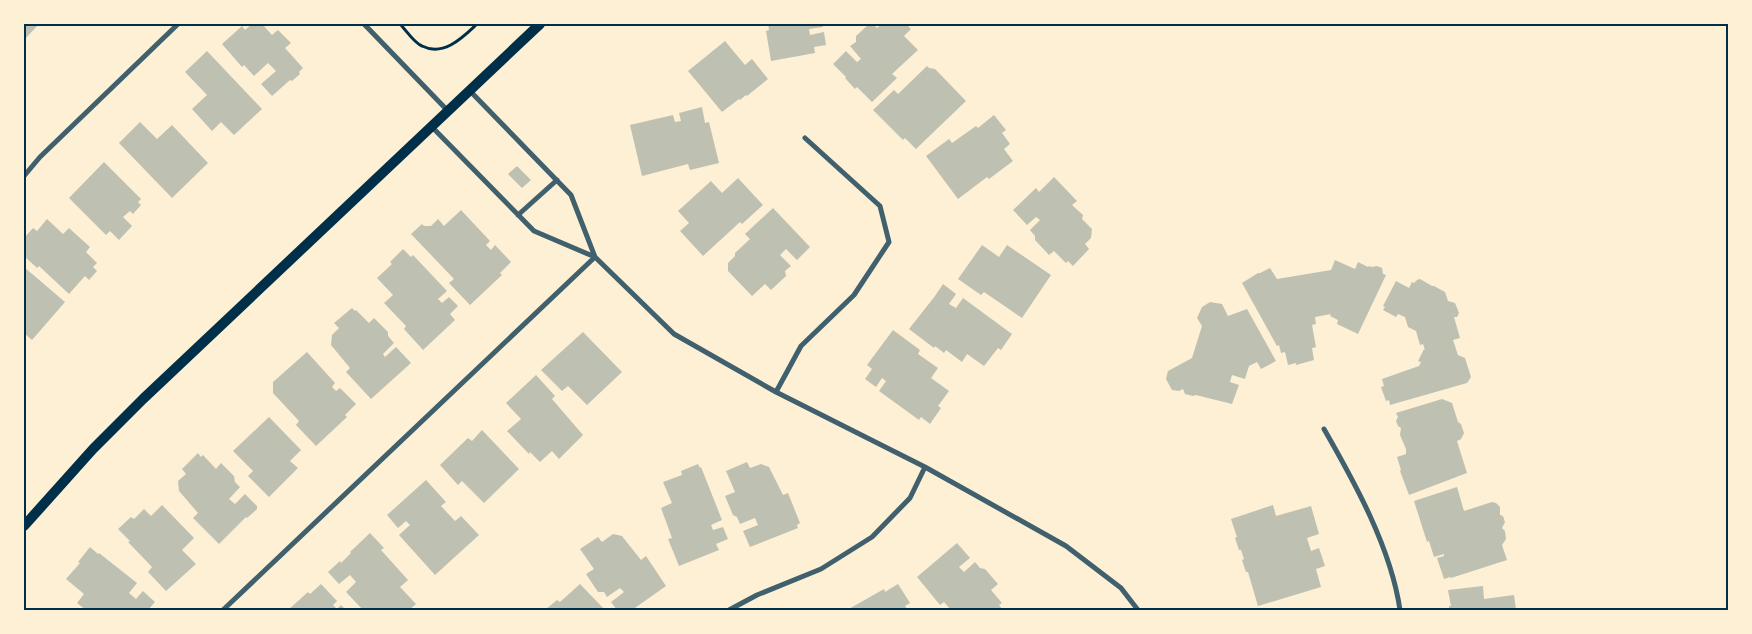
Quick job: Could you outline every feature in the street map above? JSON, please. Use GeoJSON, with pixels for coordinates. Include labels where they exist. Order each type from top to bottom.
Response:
{"type":"FeatureCollection","features":[{"type":"Feature","properties":{"kind":"main road"},"geometry":{"type":"LineString","coordinates":[[24,526],[93,449],[143,399],[540,24]]}},
{"type":"Feature","properties":{"kind":"street"},"geometry":{"type":"LineString","coordinates":[[24,176],[40,158],[178,24]]}},
{"type":"Feature","properties":{"kind":"street"},"geometry":{"type":"LineString","coordinates":[[364,24],[449,111]]}},
{"type":"Feature","properties":{"kind":"street"},"geometry":{"type":"LineString","coordinates":[[470,91],[572,195],[595,257]]}},
{"type":"Feature","properties":{"kind":"street"},"geometry":{"type":"LineString","coordinates":[[432,127],[534,231],[595,257],[674,334],[776,392],[925,468],[1066,546],[1121,588],[1138,610]]}},
{"type":"Feature","properties":{"kind":"street"},"geometry":{"type":"LineString","coordinates":[[776,392],[801,346],[854,295],[889,242],[880,206],[805,138]]}},
{"type":"Feature","properties":{"kind":"street"},"geometry":{"type":"LineString","coordinates":[[518,215],[556,180]]}},
{"type":"Feature","properties":{"kind":"street"},"geometry":{"type":"LineString","coordinates":[[223,610],[595,257]]}},
{"type":"Feature","properties":{"kind":"street"},"geometry":{"type":"LineString","coordinates":[[1324,429],[1349,473],[1386,555],[1398,596],[1400,610]]}},
{"type":"Feature","properties":{"kind":"street"},"geometry":{"type":"LineString","coordinates":[[729,610],[757,595],[821,569],[872,537],[910,498],[925,468]]}},
{"type":"Feature","properties":{"kind":"path"},"geometry":{"type":"LineString","coordinates":[[400,24],[421,46],[434,50],[456,44],[477,24]]}},
{"type":"Feature","properties":{"kind":"building"},"geometry":{"type":"Polygon","coordinates":[[[24,24],[39,24],[24,40],[24,24]]]}},
{"type":"Feature","properties":{"kind":"building"},"geometry":{"type":"Polygon","coordinates":[[[252,24],[262,24],[272,35],[278,30],[291,43],[285,48],[303,68],[299,72],[300,74],[272,96],[261,84],[276,71],[268,63],[254,76],[244,65],[242,67],[222,44],[242,26],[245,30],[252,24]]]}},
{"type":"Feature","properties":{"kind":"building"},"geometry":{"type":"Polygon","coordinates":[[[768,24],[822,24],[823,27],[809,29],[810,35],[824,32],[826,45],[814,47],[815,53],[771,61],[766,31],[769,30],[768,24]]]}},
{"type":"Feature","properties":{"kind":"building"},"geometry":{"type":"Polygon","coordinates":[[[869,24],[873,24],[877,28],[882,24],[906,24],[911,29],[904,36],[918,50],[892,74],[897,78],[872,102],[857,87],[855,89],[833,64],[846,51],[857,62],[861,59],[850,46],[856,42],[856,36],[869,24]]]}},
{"type":"Feature","properties":{"kind":"building"},"geometry":{"type":"Polygon","coordinates":[[[725,41],[745,65],[752,59],[768,79],[747,96],[739,99],[722,112],[688,71],[725,41]]]}},
{"type":"Feature","properties":{"kind":"building"},"geometry":{"type":"Polygon","coordinates":[[[207,51],[262,109],[234,135],[221,122],[212,131],[192,109],[207,95],[185,72],[207,51]]]}},
{"type":"Feature","properties":{"kind":"building"},"geometry":{"type":"Polygon","coordinates":[[[927,66],[935,69],[966,101],[916,149],[905,138],[903,140],[873,110],[894,90],[898,94],[927,66]]]}},
{"type":"Feature","properties":{"kind":"building"},"geometry":{"type":"Polygon","coordinates":[[[702,107],[705,123],[709,122],[719,163],[690,170],[688,164],[642,176],[630,125],[673,115],[675,122],[681,121],[679,113],[702,107]]]}},
{"type":"Feature","properties":{"kind":"building"},"geometry":{"type":"Polygon","coordinates":[[[994,115],[1006,130],[1002,133],[1010,144],[1004,149],[1013,161],[989,179],[987,177],[958,199],[926,156],[949,139],[952,143],[976,126],[978,128],[994,115]]]}},
{"type":"Feature","properties":{"kind":"building"},"geometry":{"type":"Polygon","coordinates":[[[140,122],[157,139],[172,125],[208,163],[172,198],[119,143],[140,122]]]}},
{"type":"Feature","properties":{"kind":"building"},"geometry":{"type":"Polygon","coordinates":[[[104,162],[141,199],[138,202],[141,205],[133,214],[130,211],[123,217],[132,226],[119,240],[110,231],[106,235],[69,198],[104,162]]]}},
{"type":"Feature","properties":{"kind":"building"},"geometry":{"type":"Polygon","coordinates":[[[517,166],[531,180],[522,188],[508,174],[517,166]]]}},
{"type":"Feature","properties":{"kind":"building"},"geometry":{"type":"Polygon","coordinates":[[[1054,177],[1077,201],[1072,205],[1083,215],[1082,219],[1092,229],[1091,238],[1085,244],[1089,249],[1073,266],[1068,261],[1066,263],[1054,251],[1049,255],[1035,240],[1035,236],[1030,230],[1040,220],[1036,217],[1027,225],[1013,210],[1036,188],[1039,192],[1054,177]]]}},
{"type":"Feature","properties":{"kind":"building"},"geometry":{"type":"Polygon","coordinates":[[[738,178],[763,205],[742,224],[740,222],[703,256],[680,231],[689,223],[678,211],[711,181],[722,193],[738,178]]]}},
{"type":"Feature","properties":{"kind":"building"},"geometry":{"type":"Polygon","coordinates":[[[773,208],[810,247],[797,260],[786,249],[780,255],[791,266],[785,271],[786,276],[771,290],[765,284],[752,296],[728,271],[728,263],[735,256],[735,253],[750,239],[745,234],[773,208]]]}},
{"type":"Feature","properties":{"kind":"building"},"geometry":{"type":"Polygon","coordinates":[[[461,210],[490,241],[486,245],[491,250],[495,245],[511,262],[500,273],[502,275],[470,305],[449,283],[454,279],[411,234],[422,224],[424,226],[431,226],[438,219],[444,226],[461,210]]]}},
{"type":"Feature","properties":{"kind":"building"},"geometry":{"type":"Polygon","coordinates":[[[47,219],[63,234],[69,228],[90,247],[86,252],[97,263],[93,267],[97,271],[89,280],[85,276],[69,294],[39,266],[37,268],[24,256],[24,238],[33,228],[37,231],[47,219]]]}},
{"type":"Feature","properties":{"kind":"building"},"geometry":{"type":"Polygon","coordinates":[[[982,245],[999,257],[1007,245],[1051,275],[1022,318],[984,292],[981,295],[958,279],[982,245]]]}},
{"type":"Feature","properties":{"kind":"building"},"geometry":{"type":"Polygon","coordinates":[[[403,249],[411,257],[413,255],[447,291],[438,299],[442,303],[449,297],[458,306],[450,314],[455,320],[423,350],[404,329],[406,326],[384,303],[393,295],[377,278],[392,264],[390,262],[403,249]]]}},
{"type":"Feature","properties":{"kind":"building"},"geometry":{"type":"Polygon","coordinates":[[[1335,260],[1355,269],[1358,262],[1368,267],[1377,266],[1382,268],[1383,274],[1386,275],[1358,334],[1337,324],[1338,320],[1330,316],[1331,314],[1315,317],[1316,324],[1312,325],[1316,347],[1312,348],[1314,360],[1296,365],[1296,363],[1288,365],[1285,352],[1281,353],[1279,345],[1277,346],[1242,283],[1270,268],[1277,279],[1331,270],[1335,260]]]}},
{"type":"Feature","properties":{"kind":"building"},"geometry":{"type":"Polygon","coordinates":[[[24,267],[65,302],[32,340],[24,333],[24,267]]]}},
{"type":"Feature","properties":{"kind":"building"},"geometry":{"type":"Polygon","coordinates":[[[1420,279],[1445,292],[1448,301],[1455,303],[1459,313],[1457,317],[1454,317],[1460,338],[1453,340],[1458,355],[1465,358],[1471,377],[1467,383],[1390,405],[1389,400],[1386,401],[1381,387],[1384,386],[1382,379],[1419,366],[1421,362],[1418,361],[1425,350],[1423,344],[1420,345],[1416,331],[1408,327],[1405,317],[1398,314],[1396,317],[1383,310],[1385,307],[1383,306],[1396,281],[1409,288],[1412,282],[1414,283],[1420,279]]]}},
{"type":"Feature","properties":{"kind":"building"},"geometry":{"type":"Polygon","coordinates":[[[943,284],[956,294],[949,304],[956,308],[963,298],[1012,334],[1001,350],[998,348],[984,366],[967,354],[962,362],[946,350],[944,353],[935,346],[934,348],[909,329],[943,284]]]}},
{"type":"Feature","properties":{"kind":"building"},"geometry":{"type":"Polygon","coordinates":[[[1210,302],[1222,304],[1228,316],[1247,309],[1276,361],[1261,369],[1257,362],[1249,366],[1245,379],[1232,375],[1230,382],[1239,385],[1232,404],[1185,394],[1183,389],[1179,391],[1172,390],[1166,379],[1168,371],[1192,358],[1202,326],[1197,318],[1202,307],[1210,302]]]}},
{"type":"Feature","properties":{"kind":"building"},"geometry":{"type":"Polygon","coordinates":[[[352,308],[369,323],[374,318],[388,332],[388,336],[394,343],[383,354],[385,357],[396,347],[411,363],[371,399],[346,372],[350,368],[331,345],[332,335],[339,328],[334,323],[352,308]]]}},
{"type":"Feature","properties":{"kind":"building"},"geometry":{"type":"Polygon","coordinates":[[[893,330],[920,350],[918,354],[938,368],[931,378],[949,391],[938,406],[941,408],[930,424],[921,417],[919,420],[879,391],[886,381],[882,378],[876,387],[865,379],[872,369],[867,365],[893,330]]]}},
{"type":"Feature","properties":{"kind":"building"},"geometry":{"type":"Polygon","coordinates":[[[583,332],[622,372],[587,405],[568,386],[562,391],[541,370],[583,332]]]}},
{"type":"Feature","properties":{"kind":"building"},"geometry":{"type":"Polygon","coordinates":[[[307,352],[335,383],[332,387],[336,391],[340,388],[356,404],[345,415],[347,417],[316,446],[296,425],[299,421],[273,393],[273,382],[307,352]]]}},
{"type":"Feature","properties":{"kind":"building"},"geometry":{"type":"Polygon","coordinates":[[[536,375],[555,396],[552,399],[583,435],[559,459],[552,451],[540,462],[530,452],[529,454],[507,431],[521,419],[506,403],[536,375]]]}},
{"type":"Feature","properties":{"kind":"building"},"geometry":{"type":"Polygon","coordinates":[[[1442,399],[1452,403],[1458,422],[1461,424],[1464,433],[1461,439],[1457,441],[1467,473],[1409,495],[1397,457],[1406,454],[1406,449],[1400,435],[1401,428],[1396,421],[1398,417],[1396,413],[1442,399]]]}},
{"type":"Feature","properties":{"kind":"building"},"geometry":{"type":"Polygon","coordinates":[[[269,417],[301,450],[290,461],[298,468],[269,497],[248,476],[253,471],[233,451],[269,417]]]}},
{"type":"Feature","properties":{"kind":"building"},"geometry":{"type":"Polygon","coordinates":[[[482,430],[519,469],[484,503],[462,481],[458,485],[440,465],[468,438],[472,441],[482,430]]]}},
{"type":"Feature","properties":{"kind":"building"},"geometry":{"type":"Polygon","coordinates":[[[198,453],[201,457],[203,455],[216,469],[221,463],[234,476],[235,482],[240,487],[229,499],[235,504],[245,494],[257,506],[257,509],[246,517],[219,544],[193,518],[198,513],[179,491],[178,481],[186,474],[182,469],[198,453]]]}},
{"type":"Feature","properties":{"kind":"building"},"geometry":{"type":"Polygon","coordinates":[[[747,462],[750,468],[761,464],[769,467],[783,495],[788,493],[800,523],[797,525],[798,528],[750,547],[743,531],[758,525],[755,518],[740,524],[737,517],[733,515],[725,496],[735,492],[726,471],[747,462]]]}},
{"type":"Feature","properties":{"kind":"building"},"geometry":{"type":"Polygon","coordinates":[[[698,464],[701,467],[722,520],[711,525],[713,530],[723,527],[728,539],[716,544],[719,550],[679,566],[668,539],[672,538],[661,508],[672,503],[663,482],[682,475],[681,471],[698,464]]]}},
{"type":"Feature","properties":{"kind":"building"},"geometry":{"type":"Polygon","coordinates":[[[426,480],[446,502],[441,506],[455,521],[461,516],[479,535],[435,575],[399,535],[410,525],[406,521],[398,528],[387,515],[426,480]]]}},
{"type":"Feature","properties":{"kind":"building"},"geometry":{"type":"Polygon","coordinates":[[[1457,487],[1464,511],[1492,502],[1500,507],[1500,515],[1503,516],[1505,522],[1502,528],[1505,531],[1506,539],[1502,545],[1507,560],[1444,579],[1437,558],[1444,556],[1444,554],[1434,557],[1429,541],[1427,542],[1414,501],[1457,487]]]}},
{"type":"Feature","properties":{"kind":"building"},"geometry":{"type":"Polygon","coordinates":[[[162,505],[194,538],[182,550],[196,564],[166,591],[148,572],[152,567],[118,529],[131,517],[134,519],[144,509],[151,516],[162,505]]]}},
{"type":"Feature","properties":{"kind":"building"},"geometry":{"type":"Polygon","coordinates":[[[1273,505],[1276,516],[1311,506],[1319,534],[1307,538],[1311,551],[1319,548],[1325,566],[1316,569],[1321,587],[1258,606],[1248,572],[1246,572],[1242,560],[1244,559],[1241,550],[1239,550],[1235,538],[1237,537],[1231,519],[1273,505]]]}},
{"type":"Feature","properties":{"kind":"building"},"geometry":{"type":"Polygon","coordinates":[[[370,533],[384,548],[381,550],[408,580],[400,587],[416,604],[409,610],[363,610],[346,592],[356,582],[350,575],[339,584],[328,572],[340,561],[341,563],[370,533]]]}},
{"type":"Feature","properties":{"kind":"building"},"geometry":{"type":"Polygon","coordinates":[[[613,534],[622,536],[641,560],[646,556],[666,586],[632,610],[617,610],[611,602],[624,592],[620,588],[607,597],[604,592],[598,592],[586,574],[594,569],[580,549],[598,537],[602,542],[613,534]]]}},
{"type":"Feature","properties":{"kind":"building"},"geometry":{"type":"Polygon","coordinates":[[[957,543],[970,558],[959,567],[964,572],[975,562],[980,568],[985,569],[998,584],[991,590],[1002,603],[999,605],[1001,610],[951,610],[944,602],[940,605],[917,577],[957,543]]]}},
{"type":"Feature","properties":{"kind":"building"},"geometry":{"type":"Polygon","coordinates":[[[90,547],[137,583],[129,593],[136,599],[143,591],[155,602],[148,610],[86,610],[77,603],[84,594],[66,579],[80,563],[78,562],[90,547]]]}},
{"type":"Feature","properties":{"kind":"building"},"geometry":{"type":"Polygon","coordinates":[[[321,584],[337,601],[333,605],[337,609],[341,605],[346,610],[288,610],[308,592],[310,594],[321,584]]]}},
{"type":"Feature","properties":{"kind":"building"},"geometry":{"type":"Polygon","coordinates":[[[580,584],[605,610],[545,610],[557,600],[560,602],[580,584]]]}},
{"type":"Feature","properties":{"kind":"building"},"geometry":{"type":"Polygon","coordinates":[[[898,584],[910,603],[905,606],[908,610],[847,610],[884,589],[885,592],[898,584]]]}},
{"type":"Feature","properties":{"kind":"building"},"geometry":{"type":"Polygon","coordinates":[[[1483,586],[1484,599],[1514,595],[1516,610],[1449,610],[1449,606],[1451,606],[1448,590],[1483,586]]]}}]}
